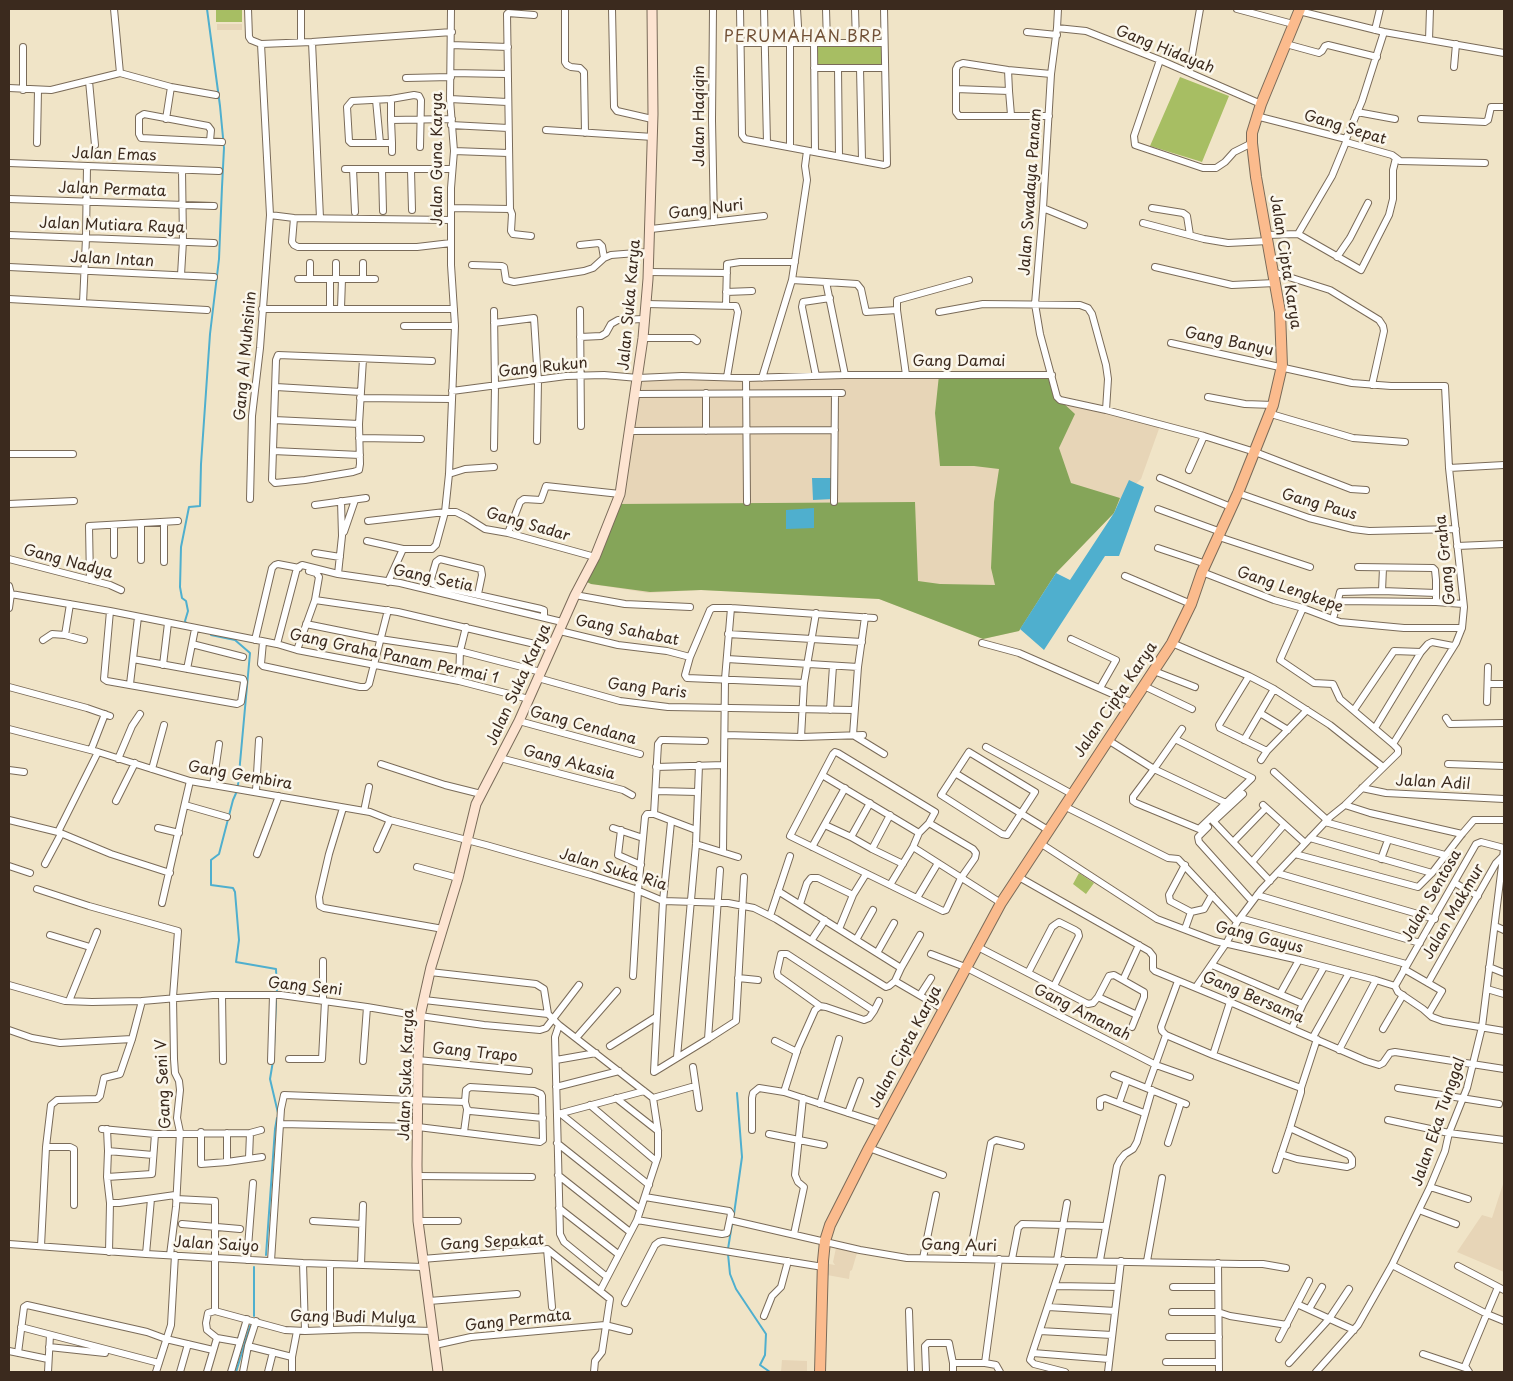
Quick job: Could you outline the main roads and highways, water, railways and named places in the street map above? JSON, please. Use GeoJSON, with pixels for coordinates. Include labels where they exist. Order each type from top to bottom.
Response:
{"type":"FeatureCollection","features":[{"type":"Feature","properties":{"kind":"main road","name":"Jalan Suka Karya"},"geometry":{"type":"LineString","coordinates":[[438,1372],[418,1221],[418,1060],[420,1016],[430,972],[468,841],[476,804],[519,721],[575,595],[595,557],[620,494],[643,338],[651,229],[653,137],[652,9]]}},
{"type":"Feature","properties":{"kind":"main road","name":"Jalan Cipta Karya"},"geometry":{"type":"LineString","coordinates":[[820,1372],[823,1267],[825,1241],[830,1225],[976,946],[1001,903],[1172,643],[1191,604],[1204,568],[1238,493],[1272,409],[1282,366],[1280,312],[1256,177],[1252,143],[1256,116],[1299,10]]}},
{"type":"Feature","properties":{"kind":"water"},"geometry":{"type":"Polygon","coordinates":[[[812,478],[832,478],[833,499],[813,500],[812,478]]]}},
{"type":"Feature","properties":{"kind":"water"},"geometry":{"type":"Polygon","coordinates":[[[1129,480],[1144,487],[1119,556],[1105,556],[1044,650],[1020,629],[1056,573],[1070,580],[1114,513],[1129,480]]]}},
{"type":"Feature","properties":{"kind":"water"},"geometry":{"type":"Polygon","coordinates":[[[814,508],[814,528],[786,529],[786,510],[814,508]]]}},
{"type":"Feature","properties":{"kind":"waterway"},"geometry":{"type":"LineString","coordinates":[[186,623],[188,611],[186,601],[182,598],[180,587],[181,547],[189,507],[200,506],[210,334],[219,259],[224,148],[207,9]]}},
{"type":"Feature","properties":{"kind":"waterway"},"geometry":{"type":"LineString","coordinates":[[211,635],[235,640],[250,653],[238,785]]}},
{"type":"Feature","properties":{"kind":"waterway"},"geometry":{"type":"LineString","coordinates":[[237,791],[219,854],[211,860],[211,885],[233,888],[235,892],[239,940],[236,962],[276,969],[277,993]]}},
{"type":"Feature","properties":{"kind":"waterway"},"geometry":{"type":"LineString","coordinates":[[274,1047],[276,1001]]}},
{"type":"Feature","properties":{"kind":"waterway"},"geometry":{"type":"LineString","coordinates":[[273,1061],[270,1079],[278,1113]]}},
{"type":"Feature","properties":{"kind":"waterway"},"geometry":{"type":"LineString","coordinates":[[734,1214],[742,1157],[737,1093]]}},
{"type":"Feature","properties":{"kind":"waterway"},"geometry":{"type":"LineString","coordinates":[[266,1255],[277,1118]]}},
{"type":"Feature","properties":{"kind":"waterway"},"geometry":{"type":"LineString","coordinates":[[728,1249],[732,1224]]}},
{"type":"Feature","properties":{"kind":"waterway"},"geometry":{"type":"LineString","coordinates":[[728,1254],[730,1274],[736,1289],[766,1334],[765,1355],[760,1365],[770,1372]]}},
{"type":"Feature","properties":{"kind":"waterway"},"geometry":{"type":"LineString","coordinates":[[254,1267],[254,1316]]}},
{"type":"Feature","properties":{"kind":"waterway"},"geometry":{"type":"LineString","coordinates":[[236,1372],[250,1326]]}},
{"type":"Feature","properties":{"kind":"district","name":"PERUMAHAN BRP"},"geometry":{"type":"Point","coordinates":[803,38]}}]}
